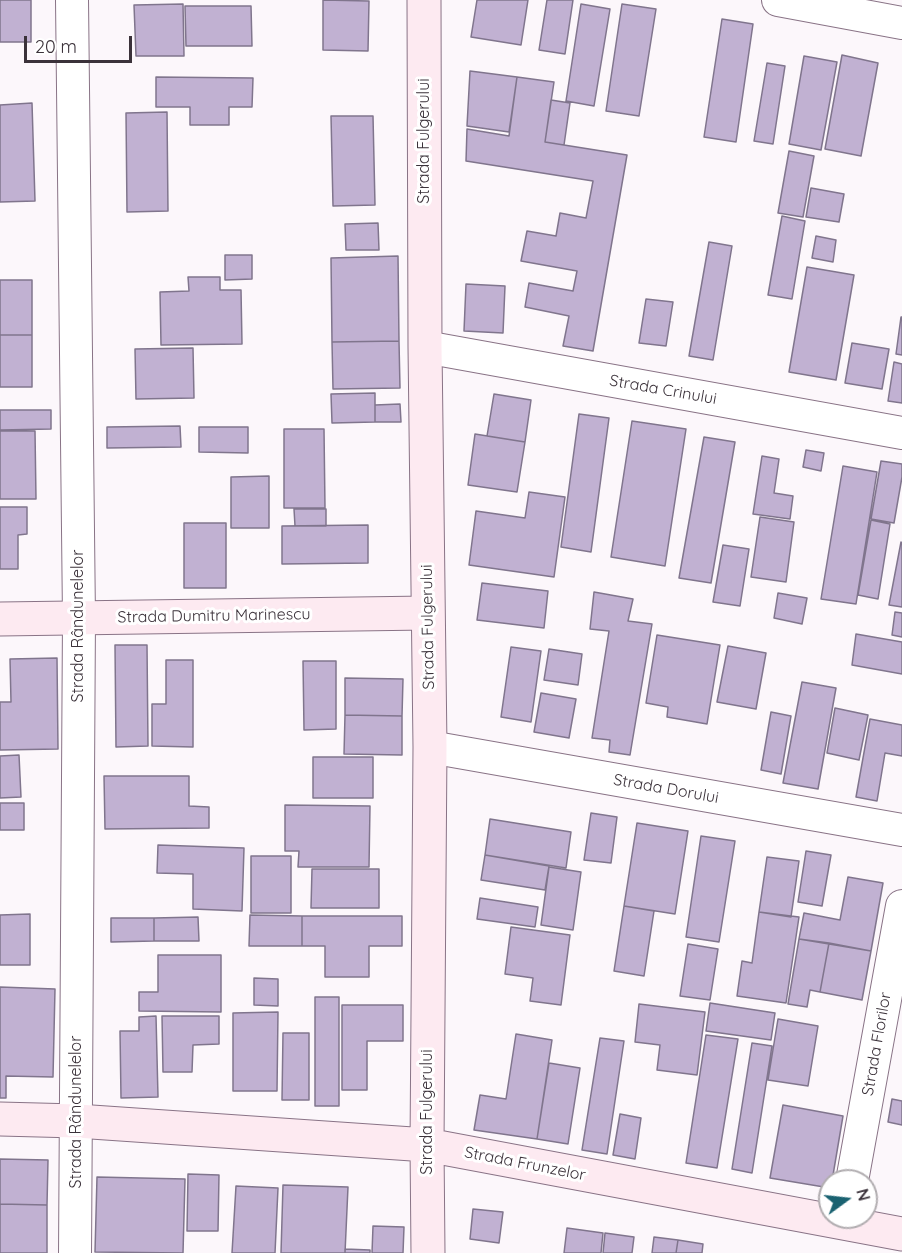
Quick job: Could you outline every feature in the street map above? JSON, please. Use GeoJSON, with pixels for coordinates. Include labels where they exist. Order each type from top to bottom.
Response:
{"type":"FeatureCollection","features":[{"type":"Feature","properties":{"kind":"street","name":"Strada Rândunelelor"},"geometry":{"type":"LineString","coordinates":[[72,0],[79,618],[75,1253]]}},
{"type":"Feature","properties":{"kind":"street","name":"Strada Fulgerului"},"geometry":{"type":"LineString","coordinates":[[424,0],[427,613],[430,747],[428,1253]]}},
{"type":"Feature","properties":{"kind":"street"},"geometry":{"type":"LineString","coordinates":[[778,0],[902,23]]}},
{"type":"Feature","properties":{"kind":"street","name":"Strada Crinului"},"geometry":{"type":"LineString","coordinates":[[425,347],[902,433]]}},
{"type":"Feature","properties":{"kind":"street","name":"Strada Dumitru Marinescu"},"geometry":{"type":"LineString","coordinates":[[0,619],[427,613]]}},
{"type":"Feature","properties":{"kind":"street","name":"Strada Dorului"},"geometry":{"type":"LineString","coordinates":[[430,747],[902,830]]}},
{"type":"Feature","properties":{"kind":"street","name":"Strada Florilor"},"geometry":{"type":"LineString","coordinates":[[854,1169],[902,906]]}},
{"type":"Feature","properties":{"kind":"street","name":"Strada Frunzelor"},"geometry":{"type":"LineString","coordinates":[[0,1119],[77,1121],[427,1145],[818,1215]]}},
{"type":"Feature","properties":{"kind":"street","name":"Strada Frunzelor"},"geometry":{"type":"LineString","coordinates":[[878,1228],[902,1234]]}},
{"type":"Feature","properties":{"kind":"building"},"geometry":{"type":"Polygon","coordinates":[[[0,0],[31,0],[31,42],[0,42],[0,0]]]}},
{"type":"Feature","properties":{"kind":"building"},"geometry":{"type":"Polygon","coordinates":[[[323,0],[369,1],[368,51],[323,50],[323,0]]]}},
{"type":"Feature","properties":{"kind":"building"},"geometry":{"type":"Polygon","coordinates":[[[477,0],[528,0],[521,45],[471,37],[477,0]]]}},
{"type":"Feature","properties":{"kind":"building"},"geometry":{"type":"Polygon","coordinates":[[[547,0],[573,0],[565,54],[539,50],[547,0]]]}},
{"type":"Feature","properties":{"kind":"building"},"geometry":{"type":"Polygon","coordinates":[[[183,4],[184,56],[136,56],[134,5],[183,4]]]}},
{"type":"Feature","properties":{"kind":"building"},"geometry":{"type":"Polygon","coordinates":[[[581,4],[610,9],[594,106],[566,101],[581,4]]]}},
{"type":"Feature","properties":{"kind":"building"},"geometry":{"type":"Polygon","coordinates":[[[622,4],[656,9],[639,116],[606,111],[622,4]]]}},
{"type":"Feature","properties":{"kind":"building"},"geometry":{"type":"Polygon","coordinates":[[[185,6],[251,6],[252,46],[186,46],[185,6]]]}},
{"type":"Feature","properties":{"kind":"building"},"geometry":{"type":"Polygon","coordinates":[[[722,19],[753,24],[736,142],[704,137],[722,19]]]}},
{"type":"Feature","properties":{"kind":"building"},"geometry":{"type":"Polygon","coordinates":[[[842,55],[878,63],[861,156],[825,149],[842,55]]]}},
{"type":"Feature","properties":{"kind":"building"},"geometry":{"type":"Polygon","coordinates":[[[804,56],[837,62],[821,150],[789,144],[804,56]]]}},
{"type":"Feature","properties":{"kind":"building"},"geometry":{"type":"Polygon","coordinates":[[[767,63],[785,66],[773,144],[754,141],[767,63]]]}},
{"type":"Feature","properties":{"kind":"building"},"geometry":{"type":"Polygon","coordinates":[[[470,71],[517,77],[509,132],[467,126],[470,71]]]}},
{"type":"Feature","properties":{"kind":"building"},"geometry":{"type":"Polygon","coordinates":[[[156,77],[253,78],[252,107],[229,107],[229,125],[190,125],[190,107],[156,107],[156,77]]]}},
{"type":"Feature","properties":{"kind":"building"},"geometry":{"type":"Polygon","coordinates":[[[517,77],[554,82],[545,142],[627,155],[593,351],[563,346],[569,316],[525,307],[529,283],[573,291],[577,271],[521,261],[527,231],[556,236],[560,213],[586,218],[593,181],[466,161],[467,129],[509,136],[517,77]]]}},
{"type":"Feature","properties":{"kind":"building"},"geometry":{"type":"Polygon","coordinates":[[[551,100],[570,103],[564,145],[545,142],[551,100]]]}},
{"type":"Feature","properties":{"kind":"building"},"geometry":{"type":"Polygon","coordinates":[[[32,103],[35,201],[0,202],[0,105],[32,103]]]}},
{"type":"Feature","properties":{"kind":"building"},"geometry":{"type":"Polygon","coordinates":[[[167,112],[168,211],[127,212],[126,113],[167,112]]]}},
{"type":"Feature","properties":{"kind":"building"},"geometry":{"type":"Polygon","coordinates":[[[331,116],[373,116],[375,205],[333,206],[331,116]]]}},
{"type":"Feature","properties":{"kind":"building"},"geometry":{"type":"Polygon","coordinates":[[[789,151],[814,156],[803,217],[778,213],[789,151]]]}},
{"type":"Feature","properties":{"kind":"building"},"geometry":{"type":"Polygon","coordinates":[[[811,188],[844,194],[839,222],[806,217],[811,188]]]}},
{"type":"Feature","properties":{"kind":"building"},"geometry":{"type":"Polygon","coordinates":[[[782,216],[805,221],[792,299],[768,295],[782,216]]]}},
{"type":"Feature","properties":{"kind":"building"},"geometry":{"type":"Polygon","coordinates":[[[378,223],[379,250],[346,250],[345,224],[378,223]]]}},
{"type":"Feature","properties":{"kind":"building"},"geometry":{"type":"Polygon","coordinates":[[[816,236],[836,240],[833,262],[812,258],[816,236]]]}},
{"type":"Feature","properties":{"kind":"building"},"geometry":{"type":"Polygon","coordinates":[[[709,242],[732,246],[713,360],[689,356],[709,242]]]}},
{"type":"Feature","properties":{"kind":"building"},"geometry":{"type":"Polygon","coordinates":[[[225,255],[252,255],[252,279],[225,280],[225,255]]]}},
{"type":"Feature","properties":{"kind":"building"},"geometry":{"type":"Polygon","coordinates":[[[398,256],[399,341],[332,342],[331,258],[398,256]]]}},
{"type":"Feature","properties":{"kind":"building"},"geometry":{"type":"Polygon","coordinates":[[[807,267],[854,275],[836,380],[789,372],[807,267]]]}},
{"type":"Feature","properties":{"kind":"building"},"geometry":{"type":"Polygon","coordinates":[[[188,277],[220,277],[220,290],[241,290],[242,344],[161,345],[160,292],[189,291],[188,277]]]}},
{"type":"Feature","properties":{"kind":"building"},"geometry":{"type":"Polygon","coordinates":[[[0,280],[32,280],[32,335],[0,335],[0,280]]]}},
{"type":"Feature","properties":{"kind":"building"},"geometry":{"type":"Polygon","coordinates":[[[466,284],[505,286],[503,333],[464,331],[466,284]]]}},
{"type":"Feature","properties":{"kind":"building"},"geometry":{"type":"Polygon","coordinates":[[[646,299],[673,302],[666,346],[639,343],[646,299]]]}},
{"type":"Feature","properties":{"kind":"building"},"geometry":{"type":"Polygon","coordinates":[[[902,317],[902,355],[896,354],[902,317]]]}},
{"type":"Feature","properties":{"kind":"building"},"geometry":{"type":"Polygon","coordinates":[[[0,335],[32,335],[32,387],[0,387],[0,335]]]}},
{"type":"Feature","properties":{"kind":"building"},"geometry":{"type":"Polygon","coordinates":[[[399,341],[400,388],[333,389],[332,342],[399,341]]]}},
{"type":"Feature","properties":{"kind":"building"},"geometry":{"type":"Polygon","coordinates":[[[852,343],[889,349],[882,389],[845,383],[852,343]]]}},
{"type":"Feature","properties":{"kind":"building"},"geometry":{"type":"Polygon","coordinates":[[[193,348],[194,398],[136,399],[135,349],[193,348]]]}},
{"type":"Feature","properties":{"kind":"building"},"geometry":{"type":"Polygon","coordinates":[[[894,362],[902,364],[902,403],[888,401],[894,362]]]}},
{"type":"Feature","properties":{"kind":"building"},"geometry":{"type":"Polygon","coordinates":[[[375,393],[375,422],[332,423],[331,394],[375,393]]]}},
{"type":"Feature","properties":{"kind":"building"},"geometry":{"type":"Polygon","coordinates":[[[494,394],[531,400],[525,442],[487,436],[494,394]]]}},
{"type":"Feature","properties":{"kind":"building"},"geometry":{"type":"Polygon","coordinates":[[[400,404],[401,422],[375,422],[375,405],[400,404]]]}},
{"type":"Feature","properties":{"kind":"building"},"geometry":{"type":"Polygon","coordinates":[[[0,410],[51,410],[51,429],[0,430],[0,410]]]}},
{"type":"Feature","properties":{"kind":"building"},"geometry":{"type":"Polygon","coordinates":[[[579,414],[609,418],[591,552],[561,547],[579,414]]]}},
{"type":"Feature","properties":{"kind":"building"},"geometry":{"type":"Polygon","coordinates":[[[632,421],[686,429],[665,566],[611,557],[632,421]]]}},
{"type":"Feature","properties":{"kind":"building"},"geometry":{"type":"Polygon","coordinates":[[[180,426],[181,447],[107,448],[107,427],[180,426]]]}},
{"type":"Feature","properties":{"kind":"building"},"geometry":{"type":"Polygon","coordinates":[[[199,427],[248,427],[248,453],[199,452],[199,427]]]}},
{"type":"Feature","properties":{"kind":"building"},"geometry":{"type":"Polygon","coordinates":[[[284,429],[324,429],[325,508],[284,508],[284,429]]]}},
{"type":"Feature","properties":{"kind":"building"},"geometry":{"type":"Polygon","coordinates":[[[0,431],[35,431],[36,499],[0,499],[0,431]]]}},
{"type":"Feature","properties":{"kind":"building"},"geometry":{"type":"Polygon","coordinates":[[[475,434],[525,442],[517,492],[468,485],[475,434]]]}},
{"type":"Feature","properties":{"kind":"building"},"geometry":{"type":"Polygon","coordinates":[[[704,437],[735,442],[711,583],[679,578],[704,437]]]}},
{"type":"Feature","properties":{"kind":"building"},"geometry":{"type":"Polygon","coordinates":[[[806,450],[824,453],[821,471],[803,467],[806,450]]]}},
{"type":"Feature","properties":{"kind":"building"},"geometry":{"type":"Polygon","coordinates":[[[762,456],[779,459],[774,493],[793,496],[790,519],[753,514],[762,456]]]}},
{"type":"Feature","properties":{"kind":"building"},"geometry":{"type":"Polygon","coordinates":[[[881,461],[902,464],[894,523],[871,519],[881,461]]]}},
{"type":"Feature","properties":{"kind":"building"},"geometry":{"type":"Polygon","coordinates":[[[843,466],[877,472],[856,604],[821,599],[843,466]]]}},
{"type":"Feature","properties":{"kind":"building"},"geometry":{"type":"Polygon","coordinates":[[[269,476],[269,528],[231,528],[231,477],[269,476]]]}},
{"type":"Feature","properties":{"kind":"building"},"geometry":{"type":"Polygon","coordinates":[[[529,492],[565,497],[554,577],[469,565],[476,511],[525,518],[529,492]]]}},
{"type":"Feature","properties":{"kind":"building"},"geometry":{"type":"Polygon","coordinates":[[[0,507],[27,507],[27,534],[18,535],[18,569],[0,569],[0,507]]]}},
{"type":"Feature","properties":{"kind":"building"},"geometry":{"type":"Polygon","coordinates":[[[294,509],[326,509],[326,526],[295,526],[294,509]]]}},
{"type":"Feature","properties":{"kind":"building"},"geometry":{"type":"Polygon","coordinates":[[[760,517],[794,522],[786,582],[751,577],[760,517]]]}},
{"type":"Feature","properties":{"kind":"building"},"geometry":{"type":"Polygon","coordinates":[[[871,520],[890,524],[878,599],[858,595],[871,520]]]}},
{"type":"Feature","properties":{"kind":"building"},"geometry":{"type":"Polygon","coordinates":[[[184,523],[226,523],[226,588],[184,588],[184,523]]]}},
{"type":"Feature","properties":{"kind":"building"},"geometry":{"type":"Polygon","coordinates":[[[368,525],[368,563],[282,564],[282,526],[368,525]]]}},
{"type":"Feature","properties":{"kind":"building"},"geometry":{"type":"Polygon","coordinates":[[[902,543],[902,607],[889,605],[902,543]]]}},
{"type":"Feature","properties":{"kind":"building"},"geometry":{"type":"Polygon","coordinates":[[[723,545],[749,549],[740,606],[713,602],[723,545]]]}},
{"type":"Feature","properties":{"kind":"building"},"geometry":{"type":"Polygon","coordinates":[[[482,583],[548,591],[544,628],[477,620],[482,583]]]}},
{"type":"Feature","properties":{"kind":"building"},"geometry":{"type":"Polygon","coordinates":[[[594,592],[633,599],[628,621],[652,624],[630,755],[609,752],[610,740],[592,738],[609,631],[590,629],[594,592]]]}},
{"type":"Feature","properties":{"kind":"building"},"geometry":{"type":"Polygon","coordinates":[[[778,593],[807,598],[802,624],[774,618],[778,593]]]}},
{"type":"Feature","properties":{"kind":"building"},"geometry":{"type":"Polygon","coordinates":[[[895,612],[902,613],[902,637],[892,635],[895,612]]]}},
{"type":"Feature","properties":{"kind":"building"},"geometry":{"type":"Polygon","coordinates":[[[856,634],[902,642],[902,674],[852,665],[856,634]]]}},
{"type":"Feature","properties":{"kind":"building"},"geometry":{"type":"Polygon","coordinates":[[[657,635],[720,645],[707,724],[667,717],[668,707],[646,703],[657,635]]]}},
{"type":"Feature","properties":{"kind":"building"},"geometry":{"type":"Polygon","coordinates":[[[115,645],[147,645],[148,746],[116,747],[115,645]]]}},
{"type":"Feature","properties":{"kind":"building"},"geometry":{"type":"Polygon","coordinates":[[[728,646],[766,653],[756,709],[717,702],[728,646]]]}},
{"type":"Feature","properties":{"kind":"building"},"geometry":{"type":"Polygon","coordinates":[[[511,647],[541,651],[531,722],[501,717],[511,647]]]}},
{"type":"Feature","properties":{"kind":"building"},"geometry":{"type":"Polygon","coordinates":[[[549,649],[582,654],[578,685],[544,680],[549,649]]]}},
{"type":"Feature","properties":{"kind":"building"},"geometry":{"type":"Polygon","coordinates":[[[57,658],[58,749],[0,750],[0,702],[11,702],[10,659],[57,658]]]}},
{"type":"Feature","properties":{"kind":"building"},"geometry":{"type":"Polygon","coordinates":[[[166,660],[193,660],[193,747],[152,746],[152,704],[166,704],[166,660]]]}},
{"type":"Feature","properties":{"kind":"building"},"geometry":{"type":"Polygon","coordinates":[[[303,661],[336,661],[336,729],[304,730],[303,661]]]}},
{"type":"Feature","properties":{"kind":"building"},"geometry":{"type":"Polygon","coordinates":[[[345,678],[403,679],[402,716],[345,715],[345,678]]]}},
{"type":"Feature","properties":{"kind":"building"},"geometry":{"type":"Polygon","coordinates":[[[802,682],[836,688],[818,789],[783,783],[802,682]]]}},
{"type":"Feature","properties":{"kind":"building"},"geometry":{"type":"Polygon","coordinates":[[[541,693],[576,699],[569,738],[534,732],[541,693]]]}},
{"type":"Feature","properties":{"kind":"building"},"geometry":{"type":"Polygon","coordinates":[[[835,708],[868,715],[859,760],[827,753],[835,708]]]}},
{"type":"Feature","properties":{"kind":"building"},"geometry":{"type":"Polygon","coordinates":[[[771,712],[791,716],[781,774],[761,770],[771,712]]]}},
{"type":"Feature","properties":{"kind":"building"},"geometry":{"type":"Polygon","coordinates":[[[345,715],[402,716],[402,755],[344,754],[345,715]]]}},
{"type":"Feature","properties":{"kind":"building"},"geometry":{"type":"Polygon","coordinates":[[[870,719],[902,725],[902,756],[885,753],[877,801],[856,797],[870,719]]]}},
{"type":"Feature","properties":{"kind":"building"},"geometry":{"type":"Polygon","coordinates":[[[19,755],[21,797],[0,798],[0,756],[19,755]]]}},
{"type":"Feature","properties":{"kind":"building"},"geometry":{"type":"Polygon","coordinates":[[[313,757],[373,757],[373,798],[313,798],[313,757]]]}},
{"type":"Feature","properties":{"kind":"building"},"geometry":{"type":"Polygon","coordinates":[[[104,776],[189,776],[189,806],[209,807],[209,828],[105,829],[104,776]]]}},
{"type":"Feature","properties":{"kind":"building"},"geometry":{"type":"Polygon","coordinates":[[[0,803],[24,803],[24,830],[0,830],[0,803]]]}},
{"type":"Feature","properties":{"kind":"building"},"geometry":{"type":"Polygon","coordinates":[[[285,805],[370,806],[369,867],[298,867],[299,851],[285,851],[285,805]]]}},
{"type":"Feature","properties":{"kind":"building"},"geometry":{"type":"Polygon","coordinates":[[[591,813],[617,817],[611,863],[584,860],[591,813]]]}},
{"type":"Feature","properties":{"kind":"building"},"geometry":{"type":"Polygon","coordinates":[[[490,819],[571,832],[566,868],[485,855],[490,819]]]}},
{"type":"Feature","properties":{"kind":"building"},"geometry":{"type":"Polygon","coordinates":[[[637,823],[688,831],[675,914],[624,906],[637,823]]]}},
{"type":"Feature","properties":{"kind":"building"},"geometry":{"type":"Polygon","coordinates":[[[701,836],[735,841],[719,942],[686,937],[701,836]]]}},
{"type":"Feature","properties":{"kind":"building"},"geometry":{"type":"Polygon","coordinates":[[[158,845],[244,848],[242,911],[193,909],[193,874],[157,873],[158,845]]]}},
{"type":"Feature","properties":{"kind":"building"},"geometry":{"type":"Polygon","coordinates":[[[806,851],[831,855],[822,906],[798,902],[806,851]]]}},
{"type":"Feature","properties":{"kind":"building"},"geometry":{"type":"Polygon","coordinates":[[[485,855],[549,866],[545,890],[481,880],[485,855]]]}},
{"type":"Feature","properties":{"kind":"building"},"geometry":{"type":"Polygon","coordinates":[[[251,856],[291,856],[291,913],[251,913],[251,856]]]}},
{"type":"Feature","properties":{"kind":"building"},"geometry":{"type":"Polygon","coordinates":[[[767,857],[799,861],[791,917],[759,912],[767,857]]]}},
{"type":"Feature","properties":{"kind":"building"},"geometry":{"type":"Polygon","coordinates":[[[549,867],[581,872],[573,930],[541,925],[549,867]]]}},
{"type":"Feature","properties":{"kind":"building"},"geometry":{"type":"Polygon","coordinates":[[[312,869],[379,869],[379,908],[311,908],[312,869]]]}},
{"type":"Feature","properties":{"kind":"building"},"geometry":{"type":"Polygon","coordinates":[[[848,877],[883,883],[871,951],[799,939],[804,913],[840,920],[848,877]]]}},
{"type":"Feature","properties":{"kind":"building"},"geometry":{"type":"Polygon","coordinates":[[[480,898],[538,907],[535,927],[477,919],[480,898]]]}},
{"type":"Feature","properties":{"kind":"building"},"geometry":{"type":"Polygon","coordinates":[[[624,906],[654,911],[644,976],[614,971],[624,906]]]}},
{"type":"Feature","properties":{"kind":"building"},"geometry":{"type":"Polygon","coordinates":[[[759,912],[799,917],[786,1003],[737,996],[742,961],[752,963],[759,912]]]}},
{"type":"Feature","properties":{"kind":"building"},"geometry":{"type":"Polygon","coordinates":[[[30,914],[30,965],[0,965],[0,915],[30,914]]]}},
{"type":"Feature","properties":{"kind":"building"},"geometry":{"type":"Polygon","coordinates":[[[250,915],[302,916],[302,946],[249,946],[250,915]]]}},
{"type":"Feature","properties":{"kind":"building"},"geometry":{"type":"Polygon","coordinates":[[[302,916],[402,916],[402,946],[369,946],[369,977],[325,977],[325,946],[302,946],[302,916]]]}},
{"type":"Feature","properties":{"kind":"building"},"geometry":{"type":"Polygon","coordinates":[[[198,917],[199,941],[154,941],[154,918],[198,917]]]}},
{"type":"Feature","properties":{"kind":"building"},"geometry":{"type":"Polygon","coordinates":[[[111,918],[154,918],[154,941],[111,942],[111,918]]]}},
{"type":"Feature","properties":{"kind":"building"},"geometry":{"type":"Polygon","coordinates":[[[511,927],[570,935],[561,1005],[530,1001],[533,978],[505,974],[511,927]]]}},
{"type":"Feature","properties":{"kind":"building"},"geometry":{"type":"Polygon","coordinates":[[[799,939],[829,943],[820,992],[810,990],[807,1007],[788,1004],[799,939]]]}},
{"type":"Feature","properties":{"kind":"building"},"geometry":{"type":"Polygon","coordinates":[[[829,943],[871,951],[862,1000],[820,992],[829,943]]]}},
{"type":"Feature","properties":{"kind":"building"},"geometry":{"type":"Polygon","coordinates":[[[688,944],[718,949],[710,1000],[680,996],[688,944]]]}},
{"type":"Feature","properties":{"kind":"building"},"geometry":{"type":"Polygon","coordinates":[[[158,955],[221,955],[221,1012],[139,1011],[139,992],[158,992],[158,955]]]}},
{"type":"Feature","properties":{"kind":"building"},"geometry":{"type":"Polygon","coordinates":[[[254,978],[278,979],[278,1006],[254,1005],[254,978]]]}},
{"type":"Feature","properties":{"kind":"building"},"geometry":{"type":"Polygon","coordinates":[[[0,987],[55,989],[53,1077],[6,1076],[6,1098],[0,1098],[0,987]]]}},
{"type":"Feature","properties":{"kind":"building"},"geometry":{"type":"Polygon","coordinates":[[[315,997],[339,997],[339,1106],[315,1106],[315,997]]]}},
{"type":"Feature","properties":{"kind":"building"},"geometry":{"type":"Polygon","coordinates":[[[710,1003],[775,1013],[771,1040],[706,1031],[710,1003]]]}},
{"type":"Feature","properties":{"kind":"building"},"geometry":{"type":"Polygon","coordinates":[[[639,1004],[705,1012],[697,1075],[657,1070],[660,1045],[635,1042],[639,1004]]]}},
{"type":"Feature","properties":{"kind":"building"},"geometry":{"type":"Polygon","coordinates":[[[342,1005],[403,1005],[403,1041],[367,1041],[367,1090],[342,1090],[342,1005]]]}},
{"type":"Feature","properties":{"kind":"building"},"geometry":{"type":"Polygon","coordinates":[[[278,1012],[277,1091],[233,1091],[233,1013],[278,1012]]]}},
{"type":"Feature","properties":{"kind":"building"},"geometry":{"type":"Polygon","coordinates":[[[156,1016],[158,1097],[121,1098],[120,1031],[139,1031],[139,1017],[156,1016]]]}},
{"type":"Feature","properties":{"kind":"building"},"geometry":{"type":"Polygon","coordinates":[[[162,1016],[219,1016],[219,1044],[193,1045],[192,1072],[163,1072],[162,1016]]]}},
{"type":"Feature","properties":{"kind":"building"},"geometry":{"type":"Polygon","coordinates":[[[778,1019],[818,1026],[808,1086],[768,1080],[778,1019]]]}},
{"type":"Feature","properties":{"kind":"building"},"geometry":{"type":"Polygon","coordinates":[[[283,1033],[309,1033],[309,1100],[282,1100],[283,1033]]]}},
{"type":"Feature","properties":{"kind":"building"},"geometry":{"type":"Polygon","coordinates":[[[516,1034],[552,1040],[537,1139],[474,1130],[480,1095],[506,1099],[516,1034]]]}},
{"type":"Feature","properties":{"kind":"building"},"geometry":{"type":"Polygon","coordinates":[[[706,1035],[738,1039],[717,1168],[686,1163],[706,1035]]]}},
{"type":"Feature","properties":{"kind":"building"},"geometry":{"type":"Polygon","coordinates":[[[600,1038],[624,1041],[607,1154],[582,1150],[600,1038]]]}},
{"type":"Feature","properties":{"kind":"building"},"geometry":{"type":"Polygon","coordinates":[[[752,1043],[772,1046],[752,1173],[732,1169],[752,1043]]]}},
{"type":"Feature","properties":{"kind":"building"},"geometry":{"type":"Polygon","coordinates":[[[549,1063],[580,1068],[568,1144],[537,1139],[549,1063]]]}},
{"type":"Feature","properties":{"kind":"building"},"geometry":{"type":"Polygon","coordinates":[[[892,1099],[902,1101],[902,1125],[888,1122],[892,1099]]]}},
{"type":"Feature","properties":{"kind":"building"},"geometry":{"type":"Polygon","coordinates":[[[783,1105],[843,1116],[834,1169],[818,1169],[818,1186],[770,1178],[783,1105]]]}},
{"type":"Feature","properties":{"kind":"building"},"geometry":{"type":"Polygon","coordinates":[[[620,1114],[641,1118],[635,1159],[613,1155],[620,1114]]]}},
{"type":"Feature","properties":{"kind":"building"},"geometry":{"type":"Polygon","coordinates":[[[0,1159],[48,1160],[47,1205],[0,1204],[0,1159]]]}},
{"type":"Feature","properties":{"kind":"building"},"geometry":{"type":"Polygon","coordinates":[[[188,1174],[219,1175],[218,1231],[187,1231],[188,1174]]]}},
{"type":"Feature","properties":{"kind":"building"},"geometry":{"type":"Polygon","coordinates":[[[97,1177],[185,1179],[183,1253],[95,1252],[97,1177]]]}},
{"type":"Feature","properties":{"kind":"building"},"geometry":{"type":"Polygon","coordinates":[[[283,1185],[348,1187],[345,1253],[281,1253],[283,1185]]]}},
{"type":"Feature","properties":{"kind":"building"},"geometry":{"type":"Polygon","coordinates":[[[236,1186],[278,1188],[275,1253],[232,1253],[236,1186]]]}},
{"type":"Feature","properties":{"kind":"building"},"geometry":{"type":"Polygon","coordinates":[[[0,1204],[47,1205],[47,1253],[0,1253],[0,1204]]]}},
{"type":"Feature","properties":{"kind":"building"},"geometry":{"type":"Polygon","coordinates":[[[473,1209],[503,1212],[499,1243],[470,1239],[473,1209]]]}},
{"type":"Feature","properties":{"kind":"building"},"geometry":{"type":"Polygon","coordinates":[[[373,1226],[404,1227],[403,1253],[372,1253],[373,1226]]]}},
{"type":"Feature","properties":{"kind":"building"},"geometry":{"type":"Polygon","coordinates":[[[567,1228],[603,1233],[601,1253],[564,1253],[567,1228]]]}},
{"type":"Feature","properties":{"kind":"building"},"geometry":{"type":"Polygon","coordinates":[[[605,1233],[634,1237],[632,1253],[603,1253],[605,1233]]]}},
{"type":"Feature","properties":{"kind":"building"},"geometry":{"type":"Polygon","coordinates":[[[654,1237],[678,1240],[676,1253],[652,1253],[654,1237]]]}},
{"type":"Feature","properties":{"kind":"building"},"geometry":{"type":"Polygon","coordinates":[[[678,1240],[703,1244],[702,1253],[676,1253],[678,1240]]]}},
{"type":"Feature","properties":{"kind":"building"},"geometry":{"type":"Polygon","coordinates":[[[345,1249],[370,1250],[370,1253],[345,1253],[345,1249]]]}}]}
